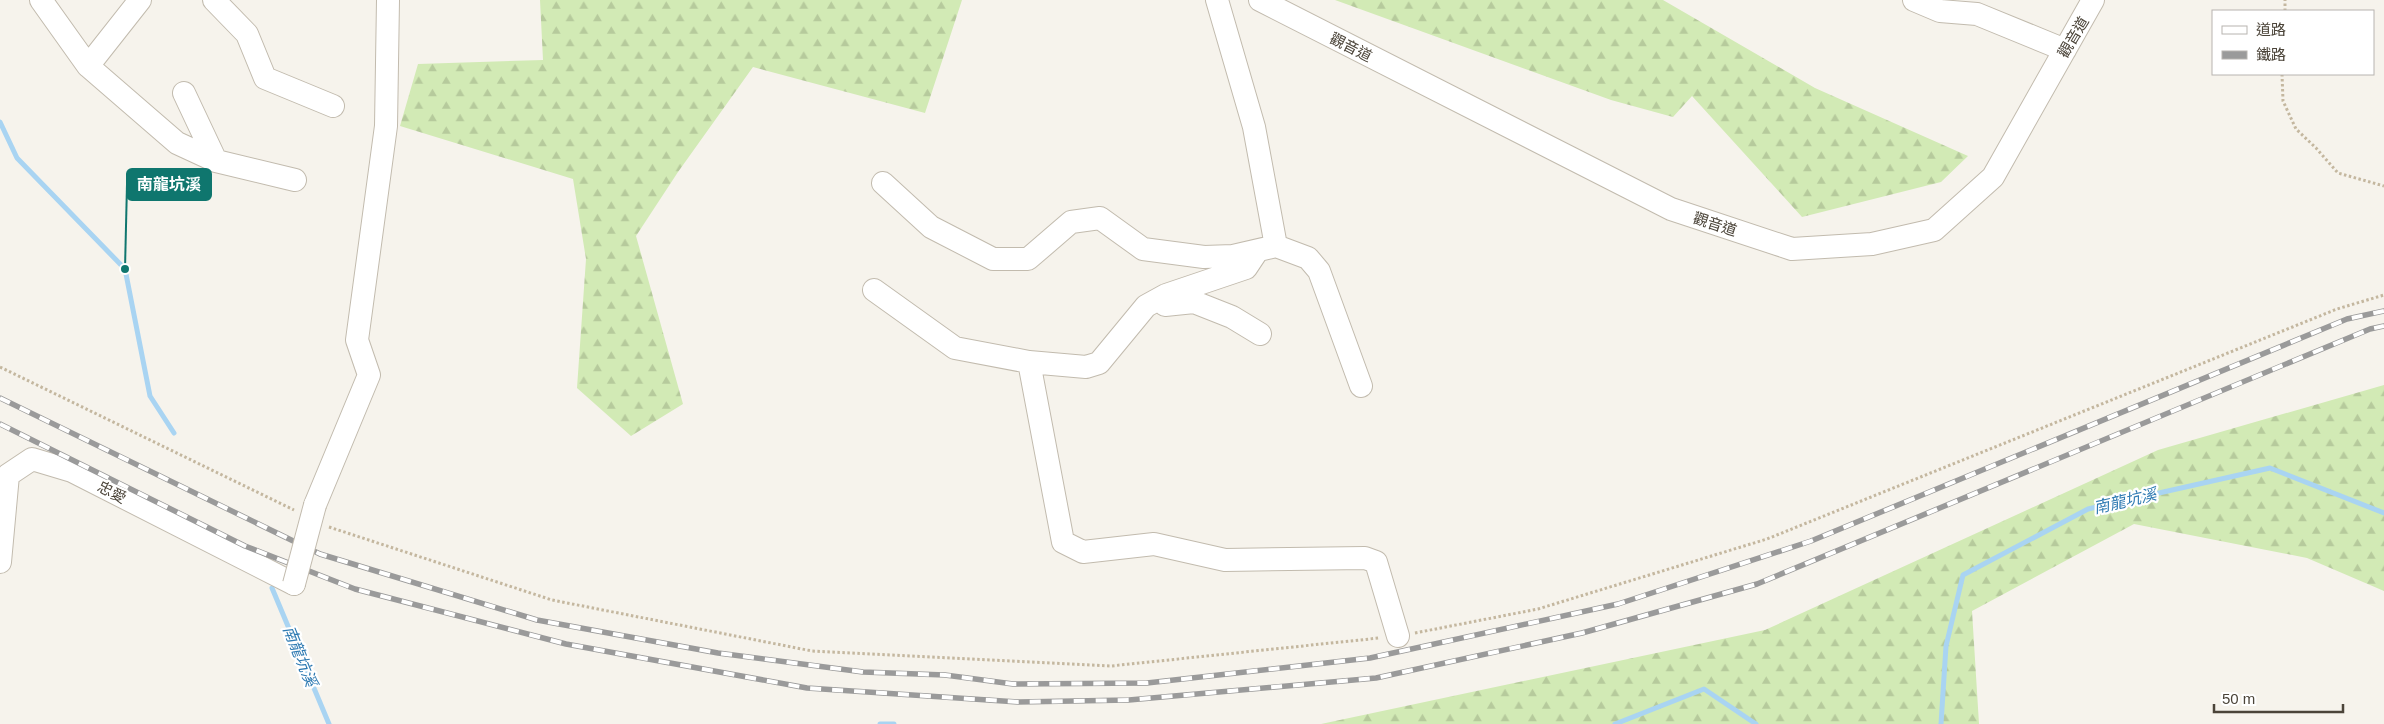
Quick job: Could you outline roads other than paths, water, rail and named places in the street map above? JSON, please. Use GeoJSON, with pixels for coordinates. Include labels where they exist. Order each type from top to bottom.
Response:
{"type":"FeatureCollection","features":[{"type":"Feature","properties":{"kind":"street"},"geometry":{"type":"LineString","coordinates":[[41,0],[88,66],[177,143],[216,161],[295,180]]}},
{"type":"Feature","properties":{"kind":"street"},"geometry":{"type":"LineString","coordinates":[[88,66],[140,0]]}},
{"type":"Feature","properties":{"kind":"street"},"geometry":{"type":"LineString","coordinates":[[214,0],[247,34],[265,78],[333,106]]}},
{"type":"Feature","properties":{"kind":"street","name":"忠愛"},"geometry":{"type":"LineString","coordinates":[[0,562],[8,475],[32,459],[72,471],[294,584],[314,505],[369,375],[357,340],[386,126],[388,0]]}},
{"type":"Feature","properties":{"kind":"street"},"geometry":{"type":"LineString","coordinates":[[1217,0],[1254,127],[1267,248]]}},
{"type":"Feature","properties":{"kind":"street","name":"觀音道"},"geometry":{"type":"LineString","coordinates":[[1260,0],[1671,209],[1792,248],[1872,244],[1934,230],[1993,177],[2093,0]]}},
{"type":"Feature","properties":{"kind":"street"},"geometry":{"type":"LineString","coordinates":[[1914,0],[1940,11],[1977,14],[2065,50]]}},
{"type":"Feature","properties":{"kind":"street"},"geometry":{"type":"LineString","coordinates":[[184,93],[216,161]]}},
{"type":"Feature","properties":{"kind":"street"},"geometry":{"type":"LineString","coordinates":[[883,183],[931,227],[993,259],[1028,259],[1071,222],[1100,218],[1143,249],[1204,257],[1233,256],[1267,248],[1308,258],[1319,271],[1361,386]]}},
{"type":"Feature","properties":{"kind":"street"},"geometry":{"type":"LineString","coordinates":[[874,290],[955,348],[1029,362],[1086,367],[1099,364],[1146,306],[1166,295],[1246,268],[1267,248]]}},
{"type":"Feature","properties":{"kind":"street"},"geometry":{"type":"LineString","coordinates":[[1146,306],[1194,302],[1232,317],[1260,334]]}},
{"type":"Feature","properties":{"kind":"street"},"geometry":{"type":"LineString","coordinates":[[1029,362],[1063,542],[1083,552],[1154,544],[1225,560],[1365,558],[1376,562],[1398,636]]}},
{"type":"Feature","properties":{"kind":"waterway","name":"南龍坑溪"},"geometry":{"type":"LineString","coordinates":[[0,122],[17,158],[125,269],[150,396],[174,433]]}},
{"type":"Feature","properties":{"kind":"waterway","name":"南龍坑溪"},"geometry":{"type":"LineString","coordinates":[[1941,724],[1946,646],[1963,575],[2088,509],[2270,468],[2384,513]]}},
{"type":"Feature","properties":{"kind":"waterway","name":"南龍坑溪"},"geometry":{"type":"LineString","coordinates":[[272,588],[329,724]]}},
{"type":"Feature","properties":{"kind":"waterway","name":"南龍坑溪"},"geometry":{"type":"LineString","coordinates":[[1615,724],[1704,689],[1756,724]]}},
{"type":"Feature","properties":{"kind":"waterway","name":"南龍坑溪"},"geometry":{"type":"LineString","coordinates":[[880,724],[894,724]]}},
{"type":"Feature","properties":{"kind":"railway"},"geometry":{"type":"LineString","coordinates":[[0,398],[320,554],[537,620],[718,653],[863,672],[945,675],[1013,684],[1147,683],[1370,658],[1618,604],[1811,541],[2347,319],[2384,311]]}},
{"type":"Feature","properties":{"kind":"railway"},"geometry":{"type":"LineString","coordinates":[[0,424],[245,546],[355,589],[566,644],[807,688],[1018,702],[1129,700],[1376,678],[1582,633],[1757,584],[2370,329],[2384,326]]}},
{"type":"Feature","properties":{"kind":"place","name":"南龍坑溪"},"geometry":{"type":"Point","coordinates":[125,269]}}]}
